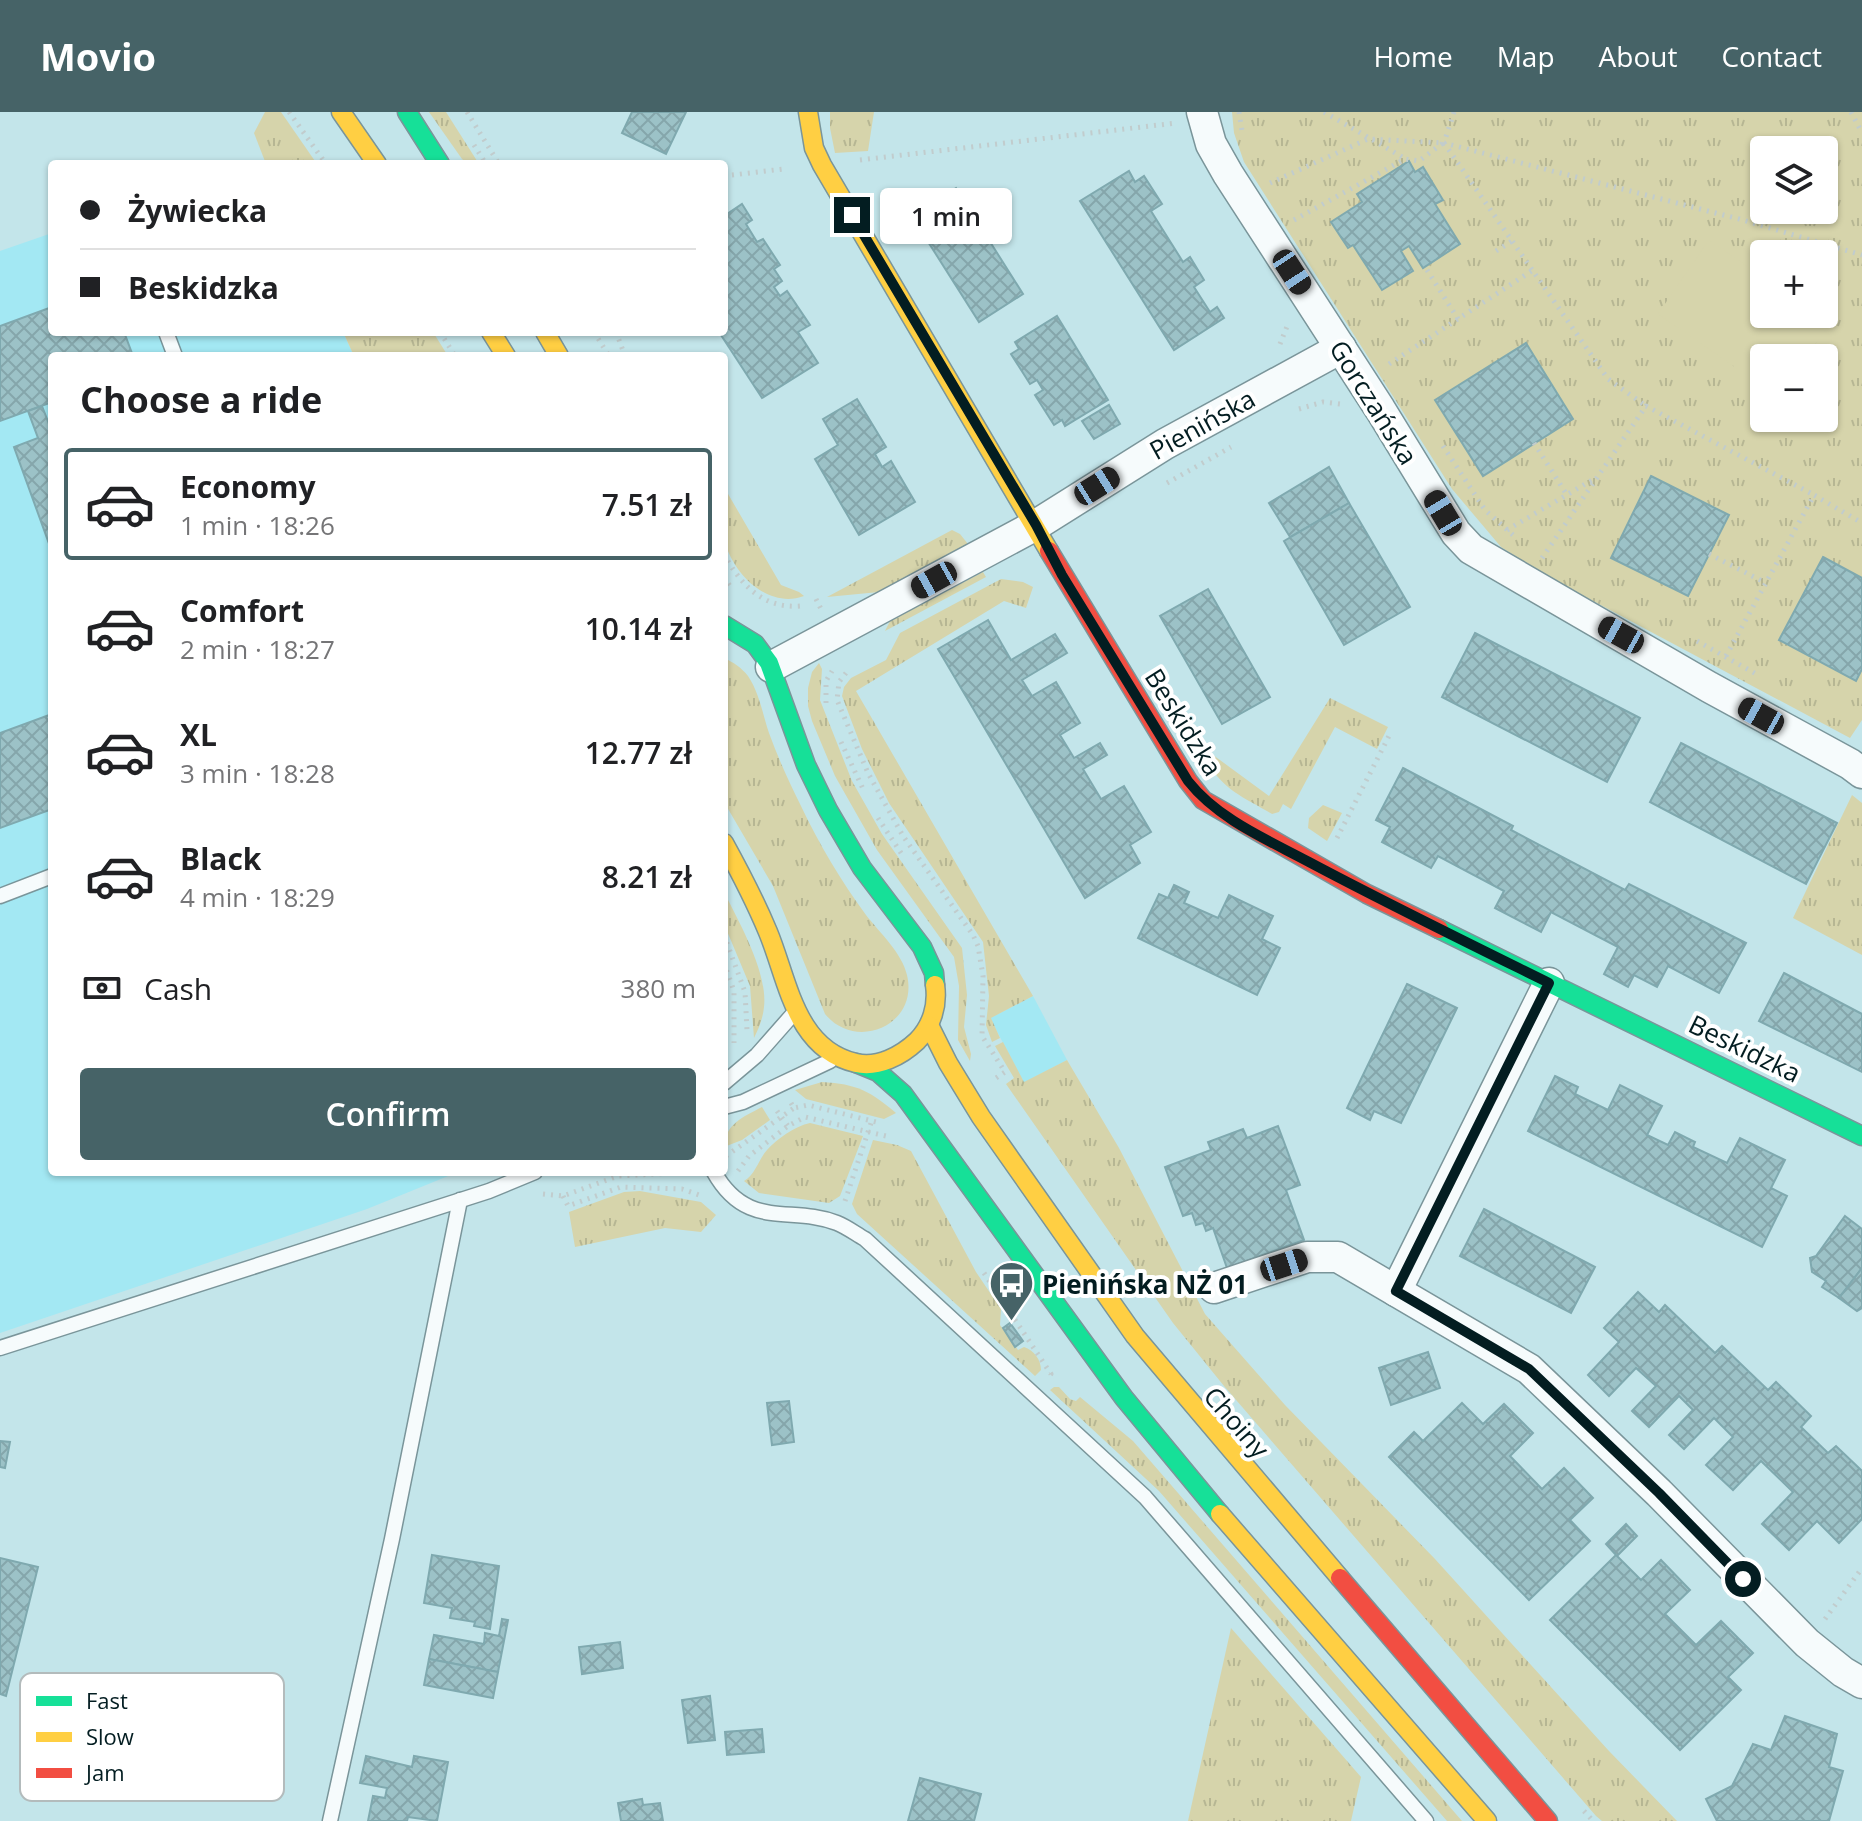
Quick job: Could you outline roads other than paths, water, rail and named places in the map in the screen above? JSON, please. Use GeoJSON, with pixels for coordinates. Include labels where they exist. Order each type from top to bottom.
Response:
{"type":"FeatureCollection","features":[{"type":"Feature","properties":{"kind":"street"},"geometry":{"type":"LineString","coordinates":[[341,112],[374,160]]}},
{"type":"Feature","properties":{"kind":"street"},"geometry":{"type":"LineString","coordinates":[[407,112],[437,160]]}},
{"type":"Feature","properties":{"kind":"street","name":"Beskidzka"},"geometry":{"type":"LineString","coordinates":[[808,112],[814,148],[822,165],[1036,525],[1062,575],[1188,781],[1203,800],[1367,894],[1862,1136]]}},
{"type":"Feature","properties":{"kind":"street","name":"Gorczańska"},"geometry":{"type":"LineString","coordinates":[[1203,116],[1211,144],[1256,190],[1341,348],[1456,533],[1471,549],[1862,773]]}},
{"type":"Feature","properties":{"kind":"street","name":"Pienińska"},"geometry":{"type":"LineString","coordinates":[[771,667],[1036,525],[1165,444],[1341,348]]}},
{"type":"Feature","properties":{"kind":"street"},"geometry":{"type":"LineString","coordinates":[[728,627],[758,646],[771,667],[802,754],[828,809],[873,884],[932,966],[937,995],[929,1025],[919,1042],[899,1056],[877,1063],[856,1063]]}},
{"type":"Feature","properties":{"kind":"street"},"geometry":{"type":"LineString","coordinates":[[728,851],[762,917],[797,1010],[813,1038],[837,1058],[856,1063],[888,1079],[916,1109],[1067,1322],[1153,1434],[1487,1821]]}},
{"type":"Feature","properties":{"kind":"street"},"geometry":{"type":"LineString","coordinates":[[1396,1291],[1549,983]]}},
{"type":"Feature","properties":{"kind":"street","name":"Choiny"},"geometry":{"type":"LineString","coordinates":[[929,1025],[943,1057],[968,1098],[1074,1253],[1152,1359],[1548,1821]]}},
{"type":"Feature","properties":{"kind":"street"},"geometry":{"type":"LineString","coordinates":[[1214,1288],[1307,1257],[1338,1257],[1529,1369],[1659,1493],[1807,1643],[1862,1683]]}},
{"type":"Feature","properties":{"kind":"lane"},"geometry":{"type":"LineString","coordinates":[[0,896],[48,878]]}},
{"type":"Feature","properties":{"kind":"lane"},"geometry":{"type":"LineString","coordinates":[[728,1080],[757,1055],[797,1010]]}},
{"type":"Feature","properties":{"kind":"lane"},"geometry":{"type":"LineString","coordinates":[[728,1105],[837,1058]]}},
{"type":"Feature","properties":{"kind":"lane"},"geometry":{"type":"LineString","coordinates":[[0,1348],[526,1176]]}},
{"type":"Feature","properties":{"kind":"lane"},"geometry":{"type":"LineString","coordinates":[[717,1177],[738,1199],[769,1214],[838,1223],[865,1239],[1145,1497],[1426,1821]]}},
{"type":"Feature","properties":{"kind":"lane"},"geometry":{"type":"LineString","coordinates":[[330,1821],[395,1524],[460,1200]]}},
{"type":"Feature","properties":{"kind":"place","name":"Pienińska NŻ 01"},"geometry":{"type":"Point","coordinates":[1011,1323]}}]}
